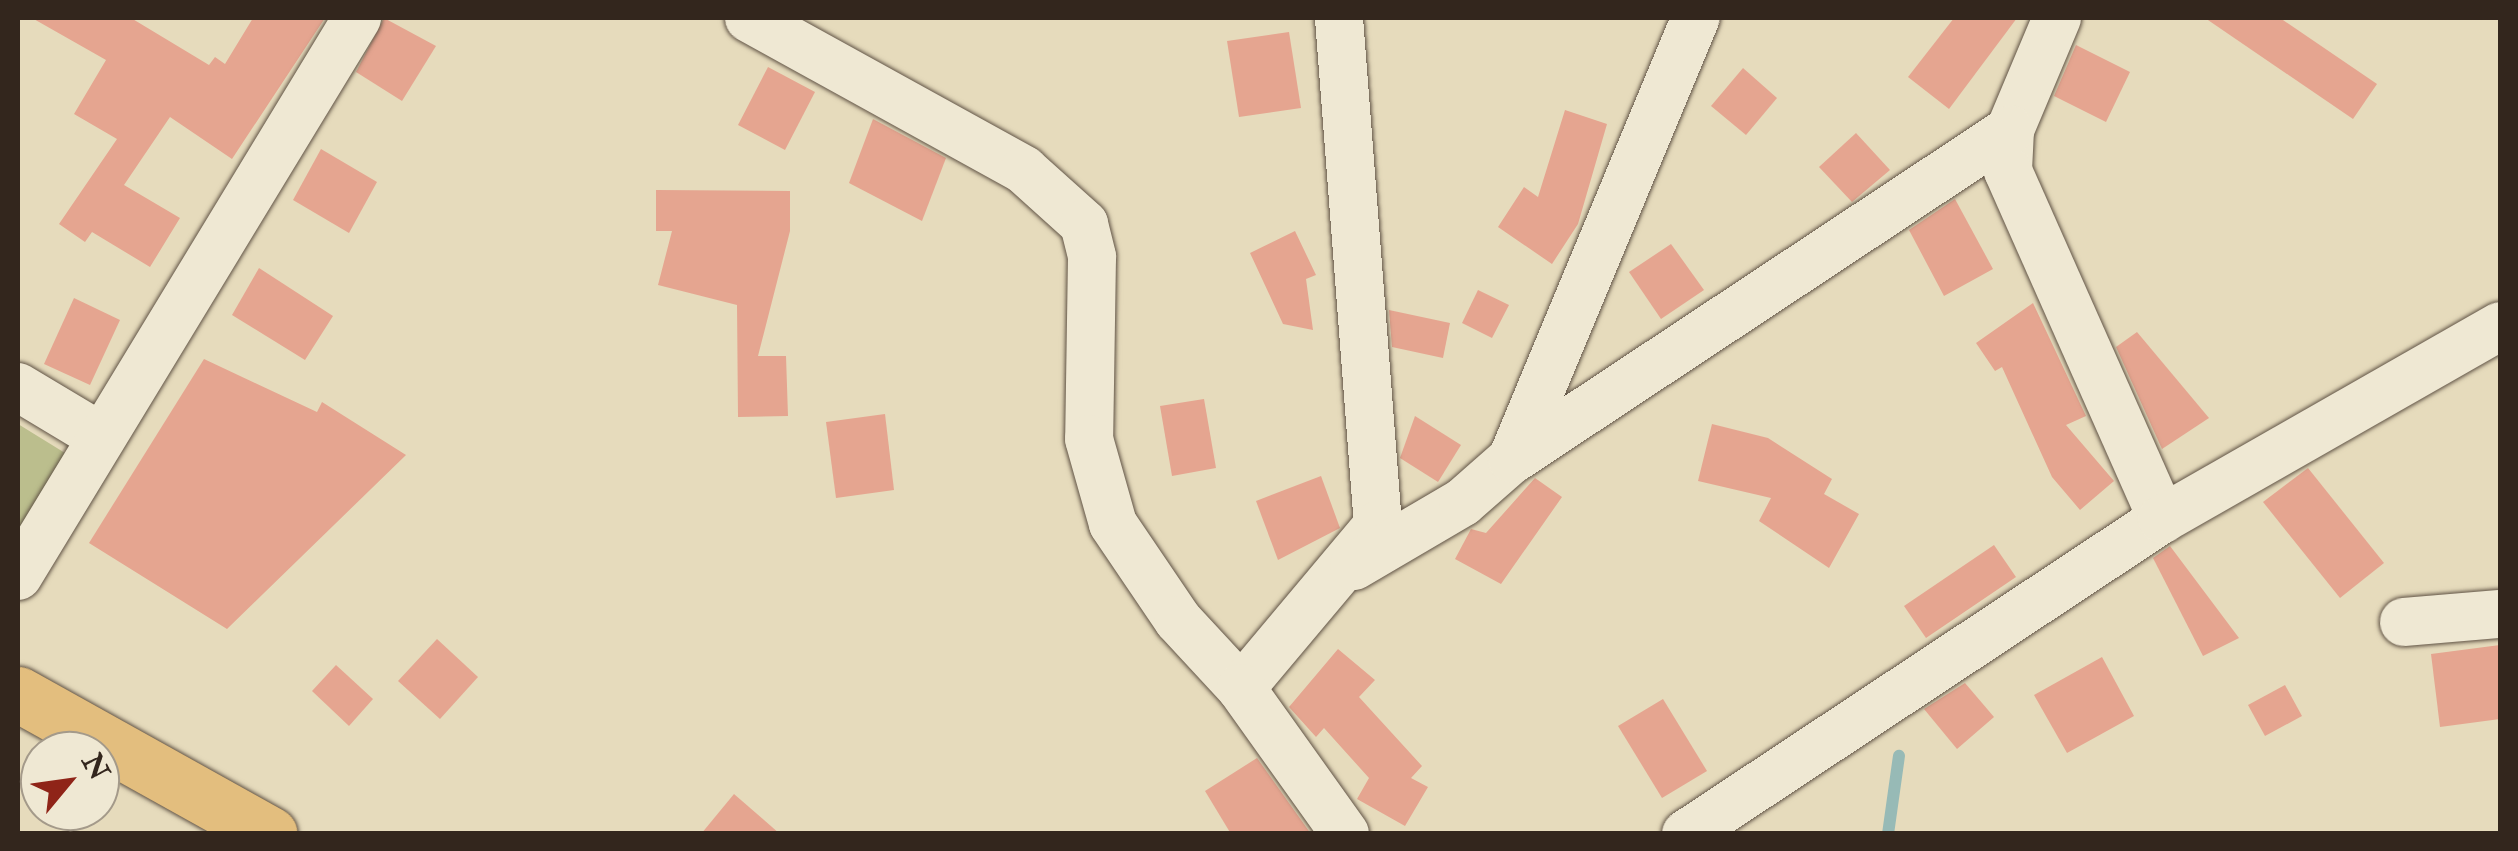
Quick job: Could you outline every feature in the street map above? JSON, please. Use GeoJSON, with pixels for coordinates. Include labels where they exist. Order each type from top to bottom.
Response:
{"type":"FeatureCollection","features":[{"type":"Feature","properties":{"kind":"highway"},"geometry":{"type":"LineString","coordinates":[[18,694],[270,834]]}},
{"type":"Feature","properties":{"kind":"street"},"geometry":{"type":"LineString","coordinates":[[18,576],[357,18]]}},
{"type":"Feature","properties":{"kind":"street"},"geometry":{"type":"LineString","coordinates":[[749,18],[1024,170],[1084,224],[1092,258],[1089,439],[1113,524],[1178,620],[1241,688],[1345,834]]}},
{"type":"Feature","properties":{"kind":"street"},"geometry":{"type":"LineString","coordinates":[[1241,688],[1378,525],[1339,18]]}},
{"type":"Feature","properties":{"kind":"street"},"geometry":{"type":"LineString","coordinates":[[1512,459],[1696,18]]}},
{"type":"Feature","properties":{"kind":"street"},"geometry":{"type":"LineString","coordinates":[[2057,18],[2010,130],[2008,170],[2162,519]]}},
{"type":"Feature","properties":{"kind":"street"},"geometry":{"type":"LineString","coordinates":[[1334,578],[1463,502],[1512,459],[2010,130]]}},
{"type":"Feature","properties":{"kind":"street"},"geometry":{"type":"LineString","coordinates":[[1686,834],[2162,519],[2500,326]]}},
{"type":"Feature","properties":{"kind":"street"},"geometry":{"type":"LineString","coordinates":[[18,387],[100,436]]}},
{"type":"Feature","properties":{"kind":"street"},"geometry":{"type":"LineString","coordinates":[[2404,622],[2500,614]]}},
{"type":"Feature","properties":{"kind":"green space"},"geometry":{"type":"Polygon","coordinates":[[[18,424],[65,453],[18,532],[18,424]]]}},
{"type":"Feature","properties":{"kind":"building"},"geometry":{"type":"Polygon","coordinates":[[[32,18],[131,18],[209,65],[215,57],[225,64],[253,18],[325,18],[232,159],[170,117],[124,185],[180,218],[150,267],[92,232],[85,242],[59,224],[117,139],[74,114],[106,60],[32,18]]]}},
{"type":"Feature","properties":{"kind":"building"},"geometry":{"type":"Polygon","coordinates":[[[384,18],[436,46],[402,101],[356,72],[384,18]]]}},
{"type":"Feature","properties":{"kind":"building"},"geometry":{"type":"Polygon","coordinates":[[[1954,18],[2017,18],[1949,109],[1908,77],[1954,18]]]}},
{"type":"Feature","properties":{"kind":"building"},"geometry":{"type":"Polygon","coordinates":[[[2205,18],[2280,18],[2377,84],[2353,119],[2205,18]]]}},
{"type":"Feature","properties":{"kind":"building"},"geometry":{"type":"Polygon","coordinates":[[[1289,32],[1301,108],[1239,117],[1227,41],[1289,32]]]}},
{"type":"Feature","properties":{"kind":"building"},"geometry":{"type":"Polygon","coordinates":[[[2076,45],[2130,72],[2106,122],[2054,96],[2076,45]]]}},
{"type":"Feature","properties":{"kind":"building"},"geometry":{"type":"Polygon","coordinates":[[[768,67],[815,92],[785,150],[738,125],[768,67]]]}},
{"type":"Feature","properties":{"kind":"building"},"geometry":{"type":"Polygon","coordinates":[[[1743,68],[1777,98],[1746,135],[1711,106],[1743,68]]]}},
{"type":"Feature","properties":{"kind":"building"},"geometry":{"type":"Polygon","coordinates":[[[1565,110],[1607,124],[1578,224],[1552,264],[1498,227],[1524,187],[1538,197],[1565,110]]]}},
{"type":"Feature","properties":{"kind":"building"},"geometry":{"type":"Polygon","coordinates":[[[873,119],[946,158],[922,221],[849,183],[873,119]]]}},
{"type":"Feature","properties":{"kind":"building"},"geometry":{"type":"Polygon","coordinates":[[[1856,133],[1890,170],[1852,202],[1819,167],[1856,133]]]}},
{"type":"Feature","properties":{"kind":"building"},"geometry":{"type":"Polygon","coordinates":[[[321,149],[377,182],[349,233],[293,200],[321,149]]]}},
{"type":"Feature","properties":{"kind":"building"},"geometry":{"type":"Polygon","coordinates":[[[656,190],[790,191],[790,231],[758,356],[786,356],[788,416],[738,417],[737,305],[658,285],[672,231],[656,231],[656,190]]]}},
{"type":"Feature","properties":{"kind":"building"},"geometry":{"type":"Polygon","coordinates":[[[1955,199],[1993,269],[1944,296],[1909,230],[1955,199]]]}},
{"type":"Feature","properties":{"kind":"building"},"geometry":{"type":"Polygon","coordinates":[[[1295,231],[1316,275],[1306,279],[1313,330],[1283,324],[1250,253],[1295,231]]]}},
{"type":"Feature","properties":{"kind":"building"},"geometry":{"type":"Polygon","coordinates":[[[1671,244],[1704,290],[1661,319],[1629,272],[1671,244]]]}},
{"type":"Feature","properties":{"kind":"building"},"geometry":{"type":"Polygon","coordinates":[[[259,268],[333,316],[305,360],[232,315],[259,268]]]}},
{"type":"Feature","properties":{"kind":"building"},"geometry":{"type":"Polygon","coordinates":[[[1478,290],[1509,305],[1492,338],[1462,323],[1478,290]]]}},
{"type":"Feature","properties":{"kind":"building"},"geometry":{"type":"Polygon","coordinates":[[[74,298],[120,320],[90,385],[44,364],[74,298]]]}},
{"type":"Feature","properties":{"kind":"building"},"geometry":{"type":"Polygon","coordinates":[[[2033,303],[2086,416],[2066,425],[2114,481],[2080,510],[2052,477],[2002,367],[1995,371],[1976,343],[2033,303]]]}},
{"type":"Feature","properties":{"kind":"building"},"geometry":{"type":"Polygon","coordinates":[[[1389,310],[1450,323],[1443,358],[1392,347],[1389,310]]]}},
{"type":"Feature","properties":{"kind":"building"},"geometry":{"type":"Polygon","coordinates":[[[2137,332],[2209,418],[2162,449],[2116,347],[2137,332]]]}},
{"type":"Feature","properties":{"kind":"building"},"geometry":{"type":"Polygon","coordinates":[[[204,359],[317,412],[322,402],[406,455],[227,629],[89,543],[204,359]]]}},
{"type":"Feature","properties":{"kind":"building"},"geometry":{"type":"Polygon","coordinates":[[[1204,399],[1216,468],[1172,476],[1160,406],[1204,399]]]}},
{"type":"Feature","properties":{"kind":"building"},"geometry":{"type":"Polygon","coordinates":[[[885,414],[894,490],[836,498],[826,422],[885,414]]]}},
{"type":"Feature","properties":{"kind":"building"},"geometry":{"type":"Polygon","coordinates":[[[1415,416],[1461,445],[1438,482],[1400,458],[1415,416]]]}},
{"type":"Feature","properties":{"kind":"building"},"geometry":{"type":"Polygon","coordinates":[[[1712,424],[1768,438],[1832,479],[1824,494],[1859,514],[1829,568],[1759,521],[1771,498],[1698,481],[1712,424]]]}},
{"type":"Feature","properties":{"kind":"building"},"geometry":{"type":"Polygon","coordinates":[[[2308,468],[2384,563],[2340,598],[2263,502],[2308,468]]]}},
{"type":"Feature","properties":{"kind":"building"},"geometry":{"type":"Polygon","coordinates":[[[1321,476],[1340,528],[1278,560],[1256,501],[1321,476]]]}},
{"type":"Feature","properties":{"kind":"building"},"geometry":{"type":"Polygon","coordinates":[[[1535,478],[1562,497],[1501,584],[1455,559],[1471,529],[1486,533],[1535,478]]]}},
{"type":"Feature","properties":{"kind":"building"},"geometry":{"type":"Polygon","coordinates":[[[1994,545],[2016,577],[1926,638],[1904,606],[1994,545]]]}},
{"type":"Feature","properties":{"kind":"building"},"geometry":{"type":"Polygon","coordinates":[[[2170,546],[2239,638],[2203,656],[2153,558],[2170,546]]]}},
{"type":"Feature","properties":{"kind":"building"},"geometry":{"type":"Polygon","coordinates":[[[437,639],[478,677],[440,719],[398,681],[437,639]]]}},
{"type":"Feature","properties":{"kind":"building"},"geometry":{"type":"Polygon","coordinates":[[[2500,645],[2500,719],[2440,727],[2431,654],[2500,645]]]}},
{"type":"Feature","properties":{"kind":"building"},"geometry":{"type":"Polygon","coordinates":[[[1338,649],[1375,680],[1359,697],[1422,766],[1411,778],[1428,787],[1405,826],[1357,799],[1369,778],[1324,728],[1316,737],[1289,707],[1338,649]]]}},
{"type":"Feature","properties":{"kind":"building"},"geometry":{"type":"Polygon","coordinates":[[[2102,657],[2134,716],[2067,753],[2034,695],[2102,657]]]}},
{"type":"Feature","properties":{"kind":"building"},"geometry":{"type":"Polygon","coordinates":[[[336,665],[373,699],[349,726],[312,691],[336,665]]]}},
{"type":"Feature","properties":{"kind":"building"},"geometry":{"type":"Polygon","coordinates":[[[1965,683],[1994,717],[1957,749],[1924,709],[1965,683]]]}},
{"type":"Feature","properties":{"kind":"building"},"geometry":{"type":"Polygon","coordinates":[[[2285,685],[2302,716],[2265,736],[2248,705],[2285,685]]]}},
{"type":"Feature","properties":{"kind":"building"},"geometry":{"type":"Polygon","coordinates":[[[1663,699],[1707,771],[1662,798],[1618,726],[1663,699]]]}},
{"type":"Feature","properties":{"kind":"building"},"geometry":{"type":"Polygon","coordinates":[[[1257,758],[1311,834],[1231,834],[1205,791],[1257,758]]]}},
{"type":"Feature","properties":{"kind":"building"},"geometry":{"type":"Polygon","coordinates":[[[734,794],[780,834],[701,834],[734,794]]]}},
{"type":"Feature","properties":{"kind":"waterway"},"geometry":{"type":"LineString","coordinates":[[1888,834],[1899,756]]}}]}
